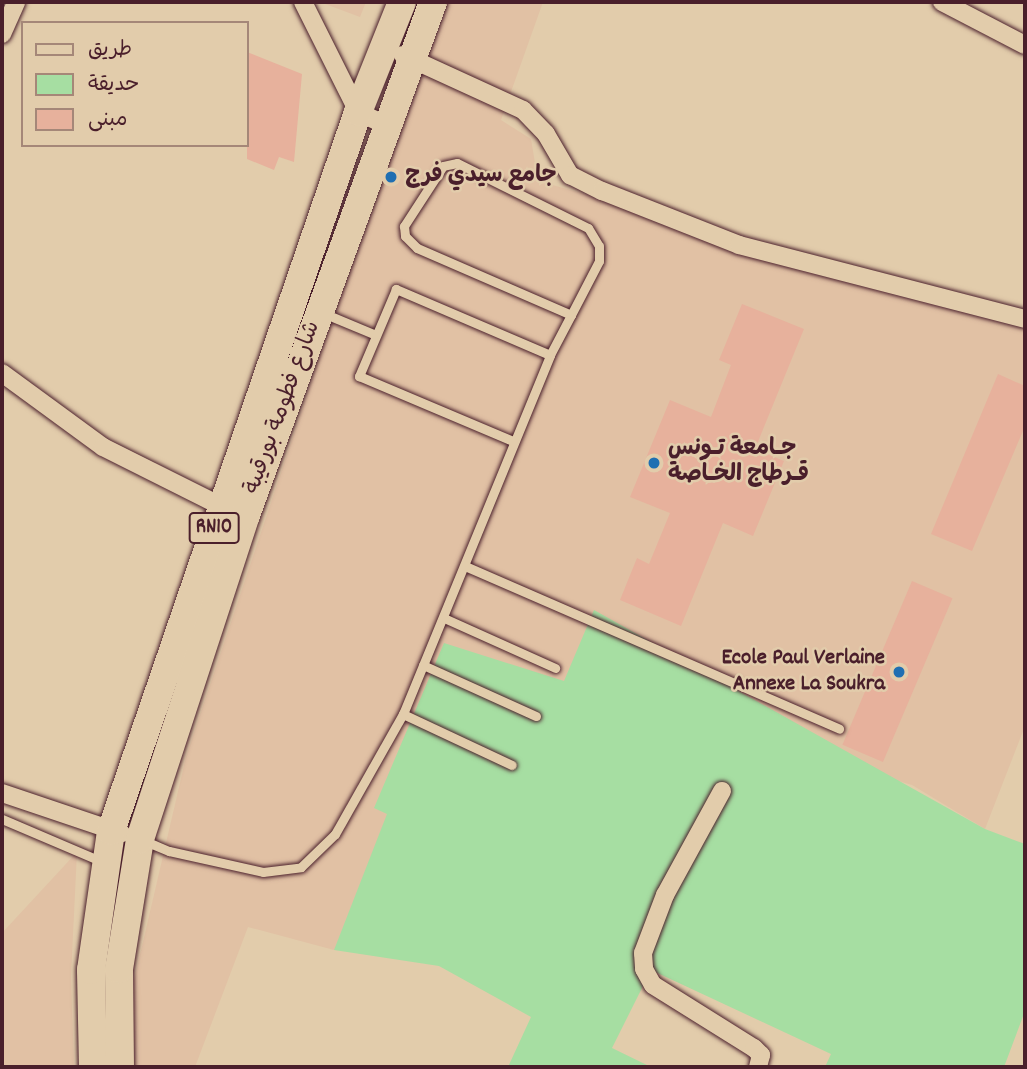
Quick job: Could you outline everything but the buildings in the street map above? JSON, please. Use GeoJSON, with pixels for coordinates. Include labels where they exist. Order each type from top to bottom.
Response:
{"type":"FeatureCollection","features":[{"type":"Feature","properties":{"kind":"main road","name":"شارع فطومة بورقيبة"},"geometry":{"type":"LineString","coordinates":[[93,1067],[91,970],[103,862],[111,831],[358,112],[402,2]]}},
{"type":"Feature","properties":{"kind":"main road","name":"شارع فطومة بورقيبة"},"geometry":{"type":"LineString","coordinates":[[120,1067],[119,969],[140,839],[318,311],[384,124],[433,2]]}},
{"type":"Feature","properties":{"kind":"street"},"geometry":{"type":"LineString","coordinates":[[2,34],[16,2]]}},
{"type":"Feature","properties":{"kind":"street"},"geometry":{"type":"LineString","coordinates":[[303,2],[358,112],[384,124]]}},
{"type":"Feature","properties":{"kind":"street"},"geometry":{"type":"LineString","coordinates":[[942,2],[1025,45]]}},
{"type":"Feature","properties":{"kind":"street"},"geometry":{"type":"LineString","coordinates":[[384,46],[523,110],[545,134],[570,175],[601,191],[738,245],[1025,319]]}},
{"type":"Feature","properties":{"kind":"street"},"geometry":{"type":"LineString","coordinates":[[2,373],[103,447],[221,506]]}},
{"type":"Feature","properties":{"kind":"street"},"geometry":{"type":"LineString","coordinates":[[722,791],[665,895],[643,953],[644,969],[653,985],[754,1048],[761,1055],[758,1067]]}},
{"type":"Feature","properties":{"kind":"street"},"geometry":{"type":"LineString","coordinates":[[2,793],[140,839]]}},
{"type":"Feature","properties":{"kind":"lane"},"geometry":{"type":"LineString","coordinates":[[140,839],[169,851],[263,872],[301,867],[334,834],[403,714],[550,355],[571,315],[599,261],[599,246],[588,228],[457,163],[443,166],[404,226],[405,236],[417,248],[571,315]]}},
{"type":"Feature","properties":{"kind":"lane"},"geometry":{"type":"LineString","coordinates":[[513,442],[359,376],[376,335],[396,289],[550,355]]}},
{"type":"Feature","properties":{"kind":"lane"},"geometry":{"type":"LineString","coordinates":[[318,311],[376,335]]}},
{"type":"Feature","properties":{"kind":"lane"},"geometry":{"type":"LineString","coordinates":[[465,566],[839,729]]}},
{"type":"Feature","properties":{"kind":"lane"},"geometry":{"type":"LineString","coordinates":[[444,618],[555,667]]}},
{"type":"Feature","properties":{"kind":"lane"},"geometry":{"type":"LineString","coordinates":[[423,665],[536,716]]}},
{"type":"Feature","properties":{"kind":"lane"},"geometry":{"type":"LineString","coordinates":[[403,714],[512,765]]}},
{"type":"Feature","properties":{"kind":"lane"},"geometry":{"type":"LineString","coordinates":[[2,819],[103,862]]}},
{"type":"Feature","properties":{"kind":"shaded area"},"geometry":{"type":"Polygon","coordinates":[[[320,2],[366,2],[360,17],[320,2]]]}},
{"type":"Feature","properties":{"kind":"shaded area","name":"جـامعة تـونس قـرطاج الخـاصة"},"geometry":{"type":"Polygon","coordinates":[[[447,2],[543,2],[501,120],[531,139],[538,181],[1025,316],[1025,726],[985,829],[912,785],[564,681],[334,950],[248,927],[195,1067],[134,1067],[133,985],[186,757],[333,317],[447,2]]]}},
{"type":"Feature","properties":{"kind":"shaded area"},"geometry":{"type":"Polygon","coordinates":[[[77,852],[71,976],[74,1067],[2,1067],[2,933],[77,852]]]}},
{"type":"Feature","properties":{"kind":"green space"},"geometry":{"type":"Polygon","coordinates":[[[594,610],[985,829],[1025,844],[1025,1011],[1004,1067],[825,1067],[831,1054],[651,970],[612,1048],[651,1067],[508,1067],[531,1017],[439,966],[334,950],[387,814],[374,808],[444,643],[564,681],[594,610]]]}},
{"type":"Feature","properties":{"kind":"place","name":"جامع سيدي فرج"},"geometry":{"type":"Point","coordinates":[391,177]}},
{"type":"Feature","properties":{"kind":"place","name":"جـامعة تـونس قـرطاج الخـاصة"},"geometry":{"type":"Point","coordinates":[654,463]}},
{"type":"Feature","properties":{"kind":"place","name":"Ecole Paul Verlaine Annexe La Soukra"},"geometry":{"type":"Point","coordinates":[899,672]}}]}
